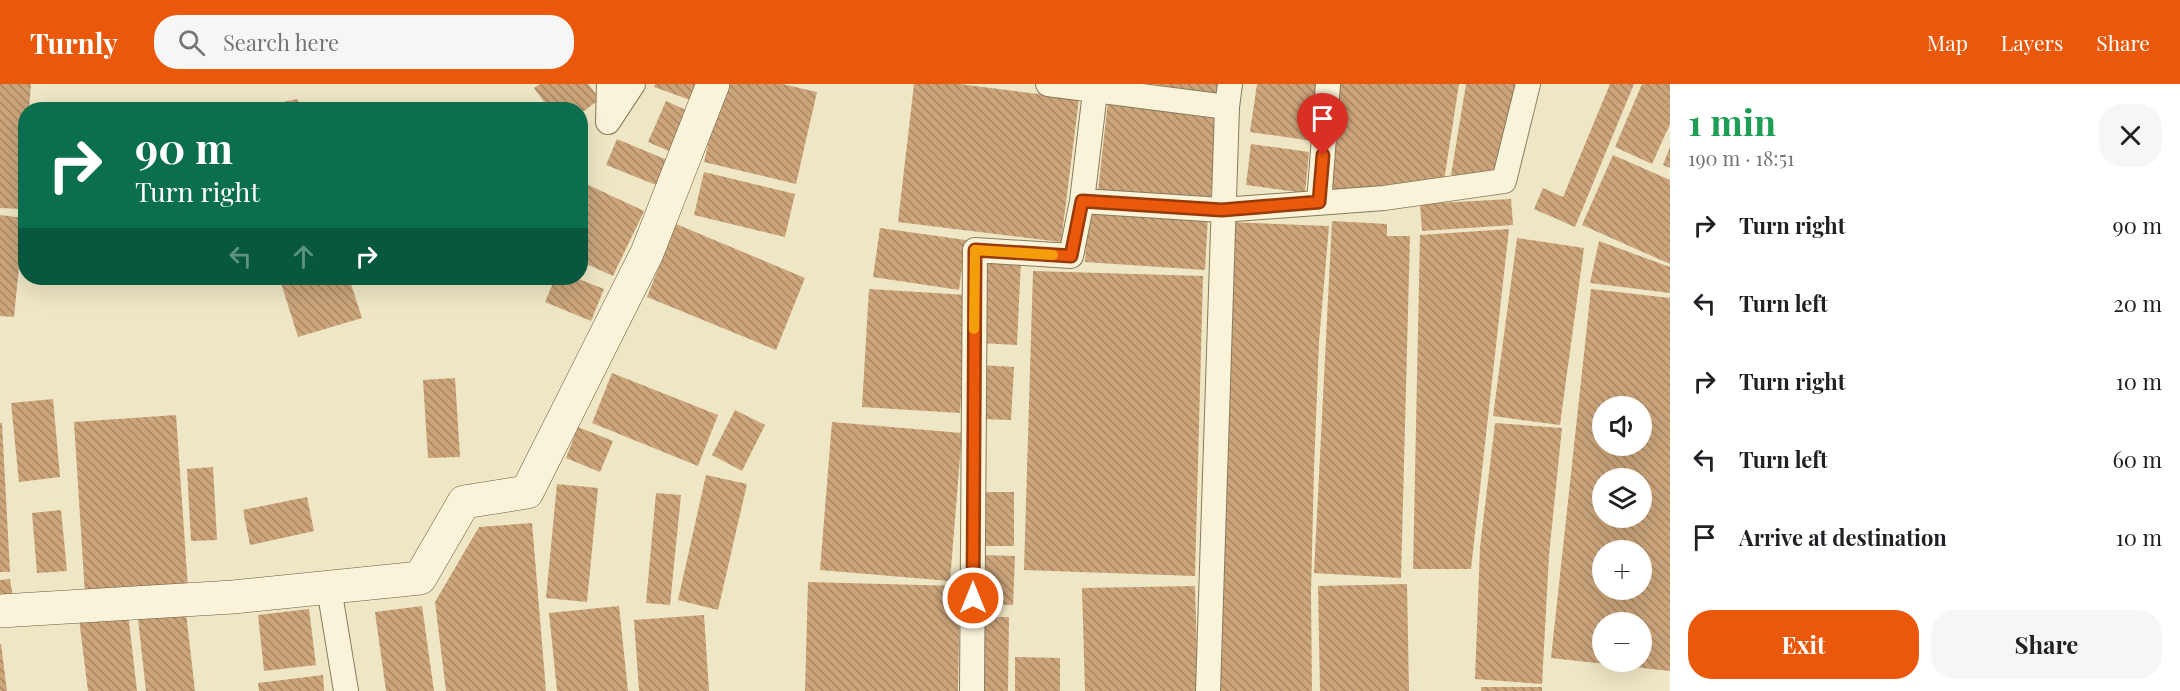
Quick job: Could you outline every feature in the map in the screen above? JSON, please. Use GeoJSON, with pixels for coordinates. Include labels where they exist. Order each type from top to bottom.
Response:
{"type":"FeatureCollection","features":[{"type":"Feature","properties":{"kind":"street"},"geometry":{"type":"LineString","coordinates":[[609,84],[608,122],[633,84]]}},
{"type":"Feature","properties":{"kind":"street"},"geometry":{"type":"LineString","coordinates":[[0,611],[233,597],[420,578],[464,502],[527,492],[647,253],[713,84]]}},
{"type":"Feature","properties":{"kind":"street"},"geometry":{"type":"LineString","coordinates":[[1048,84],[1229,96],[1222,210],[1208,691]]}},
{"type":"Feature","properties":{"kind":"street"},"geometry":{"type":"LineString","coordinates":[[1319,202],[1328,84]]}},
{"type":"Feature","properties":{"kind":"street"},"geometry":{"type":"LineString","coordinates":[[1082,201],[1222,210],[1384,198],[1504,181],[1528,84]]}},
{"type":"Feature","properties":{"kind":"street"},"geometry":{"type":"LineString","coordinates":[[972,691],[975,250],[1071,256],[1082,201],[1096,86]]}},
{"type":"Feature","properties":{"kind":"street"},"geometry":{"type":"LineString","coordinates":[[329,588],[346,691]]}},
{"type":"Feature","properties":{"kind":"building"},"geometry":{"type":"Polygon","coordinates":[[[0,84],[31,84],[30,102],[18,102],[18,209],[0,208],[0,84]]]}},
{"type":"Feature","properties":{"kind":"building"},"geometry":{"type":"Polygon","coordinates":[[[540,84],[588,84],[600,99],[588,108],[588,102],[544,102],[534,88],[540,84]]]}},
{"type":"Feature","properties":{"kind":"building"},"geometry":{"type":"Polygon","coordinates":[[[655,84],[699,84],[693,101],[654,87],[655,84]]]}},
{"type":"Feature","properties":{"kind":"building"},"geometry":{"type":"Polygon","coordinates":[[[722,84],[782,84],[817,92],[796,184],[704,162],[722,84]]]}},
{"type":"Feature","properties":{"kind":"building"},"geometry":{"type":"Polygon","coordinates":[[[914,84],[959,84],[1079,99],[1061,242],[898,222],[914,84]]]}},
{"type":"Feature","properties":{"kind":"building"},"geometry":{"type":"Polygon","coordinates":[[[1153,84],[1219,84],[1217,95],[1153,84]]]}},
{"type":"Feature","properties":{"kind":"building"},"geometry":{"type":"Polygon","coordinates":[[[1257,84],[1321,84],[1313,141],[1250,132],[1257,84]]]}},
{"type":"Feature","properties":{"kind":"building"},"geometry":{"type":"Polygon","coordinates":[[[1340,84],[1459,84],[1444,181],[1325,190],[1340,84]]]}},
{"type":"Feature","properties":{"kind":"building"},"geometry":{"type":"Polygon","coordinates":[[[1466,84],[1522,84],[1498,177],[1451,175],[1466,84]]]}},
{"type":"Feature","properties":{"kind":"building"},"geometry":{"type":"Polygon","coordinates":[[[1610,84],[1634,84],[1575,227],[1534,209],[1543,188],[1563,197],[1610,84]]]}},
{"type":"Feature","properties":{"kind":"building"},"geometry":{"type":"Polygon","coordinates":[[[1642,84],[1670,84],[1670,124],[1652,164],[1615,147],[1642,84]]]}},
{"type":"Feature","properties":{"kind":"building"},"geometry":{"type":"Polygon","coordinates":[[[298,99],[299,102],[282,102],[298,99]]]}},
{"type":"Feature","properties":{"kind":"building"},"geometry":{"type":"Polygon","coordinates":[[[666,101],[686,110],[669,151],[648,142],[666,101]]]}},
{"type":"Feature","properties":{"kind":"building"},"geometry":{"type":"Polygon","coordinates":[[[1108,101],[1220,113],[1210,202],[1098,191],[1108,101]]]}},
{"type":"Feature","properties":{"kind":"building"},"geometry":{"type":"Polygon","coordinates":[[[617,139],[667,160],[656,185],[606,165],[617,139]]]}},
{"type":"Feature","properties":{"kind":"building"},"geometry":{"type":"Polygon","coordinates":[[[1251,144],[1309,152],[1305,193],[1246,185],[1251,144]]]}},
{"type":"Feature","properties":{"kind":"building"},"geometry":{"type":"Polygon","coordinates":[[[1670,147],[1670,168],[1663,165],[1670,147]]]}},
{"type":"Feature","properties":{"kind":"building"},"geometry":{"type":"Polygon","coordinates":[[[1613,155],[1670,180],[1670,264],[1582,225],[1613,155]]]}},
{"type":"Feature","properties":{"kind":"building"},"geometry":{"type":"Polygon","coordinates":[[[704,172],[795,194],[785,237],[694,215],[704,172]]]}},
{"type":"Feature","properties":{"kind":"building"},"geometry":{"type":"Polygon","coordinates":[[[588,185],[644,211],[613,276],[588,265],[588,185]]]}},
{"type":"Feature","properties":{"kind":"building"},"geometry":{"type":"Polygon","coordinates":[[[1511,199],[1513,225],[1422,231],[1420,204],[1511,199]]]}},
{"type":"Feature","properties":{"kind":"building"},"geometry":{"type":"Polygon","coordinates":[[[1088,209],[1208,217],[1205,270],[1085,262],[1088,209]]]}},
{"type":"Feature","properties":{"kind":"building"},"geometry":{"type":"Polygon","coordinates":[[[0,215],[18,217],[18,277],[14,317],[0,316],[0,215]]]}},
{"type":"Feature","properties":{"kind":"building"},"geometry":{"type":"Polygon","coordinates":[[[1332,221],[1387,224],[1387,236],[1410,236],[1401,578],[1314,573],[1332,221]]]}},
{"type":"Feature","properties":{"kind":"building"},"geometry":{"type":"Polygon","coordinates":[[[1227,222],[1329,226],[1319,342],[1314,469],[1311,593],[1312,691],[1212,691],[1227,222]]]}},
{"type":"Feature","properties":{"kind":"building"},"geometry":{"type":"Polygon","coordinates":[[[676,224],[805,278],[776,350],[647,297],[676,224]]]}},
{"type":"Feature","properties":{"kind":"building"},"geometry":{"type":"Polygon","coordinates":[[[880,228],[966,240],[959,290],[873,277],[880,228]]]}},
{"type":"Feature","properties":{"kind":"building"},"geometry":{"type":"Polygon","coordinates":[[[1509,229],[1471,569],[1413,569],[1420,235],[1509,229]]]}},
{"type":"Feature","properties":{"kind":"building"},"geometry":{"type":"Polygon","coordinates":[[[1517,238],[1584,248],[1560,425],[1493,416],[1517,238]]]}},
{"type":"Feature","properties":{"kind":"building"},"geometry":{"type":"Polygon","coordinates":[[[1599,241],[1670,267],[1670,293],[1590,283],[1599,241]]]}},
{"type":"Feature","properties":{"kind":"building"},"geometry":{"type":"Polygon","coordinates":[[[984,259],[1021,260],[1017,345],[980,343],[984,259]]]}},
{"type":"Feature","properties":{"kind":"building"},"geometry":{"type":"Polygon","coordinates":[[[1033,271],[1203,276],[1195,576],[1024,570],[1033,271]]]}},
{"type":"Feature","properties":{"kind":"building"},"geometry":{"type":"Polygon","coordinates":[[[588,283],[604,289],[591,321],[545,302],[552,285],[588,285],[588,283]]]}},
{"type":"Feature","properties":{"kind":"building"},"geometry":{"type":"Polygon","coordinates":[[[282,285],[351,285],[362,318],[298,337],[282,285]]]}},
{"type":"Feature","properties":{"kind":"building"},"geometry":{"type":"Polygon","coordinates":[[[869,289],[967,295],[960,413],[862,407],[869,289]]]}},
{"type":"Feature","properties":{"kind":"building"},"geometry":{"type":"Polygon","coordinates":[[[1591,289],[1670,298],[1670,671],[1652,669],[1652,612],[1592,612],[1592,662],[1551,658],[1591,289]]]}},
{"type":"Feature","properties":{"kind":"building"},"geometry":{"type":"Polygon","coordinates":[[[981,365],[1014,367],[1011,420],[979,419],[981,365]]]}},
{"type":"Feature","properties":{"kind":"building"},"geometry":{"type":"Polygon","coordinates":[[[612,373],[718,415],[698,466],[592,423],[612,373]]]}},
{"type":"Feature","properties":{"kind":"building"},"geometry":{"type":"Polygon","coordinates":[[[455,378],[460,457],[428,458],[423,380],[455,378]]]}},
{"type":"Feature","properties":{"kind":"building"},"geometry":{"type":"Polygon","coordinates":[[[53,399],[60,477],[19,482],[11,403],[53,399]]]}},
{"type":"Feature","properties":{"kind":"building"},"geometry":{"type":"Polygon","coordinates":[[[735,410],[765,425],[742,471],[712,455],[735,410]]]}},
{"type":"Feature","properties":{"kind":"building"},"geometry":{"type":"Polygon","coordinates":[[[176,415],[188,588],[85,595],[74,422],[176,415]]]}},
{"type":"Feature","properties":{"kind":"building"},"geometry":{"type":"Polygon","coordinates":[[[832,422],[962,433],[950,581],[820,570],[832,422]]]}},
{"type":"Feature","properties":{"kind":"building"},"geometry":{"type":"Polygon","coordinates":[[[0,423],[2,423],[10,572],[0,572],[0,423]]]}},
{"type":"Feature","properties":{"kind":"building"},"geometry":{"type":"Polygon","coordinates":[[[1495,423],[1562,428],[1549,555],[1542,684],[1475,679],[1480,547],[1495,423]]]}},
{"type":"Feature","properties":{"kind":"building"},"geometry":{"type":"Polygon","coordinates":[[[578,427],[613,441],[600,472],[566,458],[578,427]]]}},
{"type":"Feature","properties":{"kind":"building"},"geometry":{"type":"Polygon","coordinates":[[[213,467],[217,540],[191,541],[187,469],[213,467]]]}},
{"type":"Feature","properties":{"kind":"building"},"geometry":{"type":"Polygon","coordinates":[[[706,475],[747,484],[718,610],[678,600],[706,475]]]}},
{"type":"Feature","properties":{"kind":"building"},"geometry":{"type":"Polygon","coordinates":[[[557,484],[598,488],[587,602],[546,598],[557,484]]]}},
{"type":"Feature","properties":{"kind":"building"},"geometry":{"type":"Polygon","coordinates":[[[982,492],[1014,492],[1014,546],[981,546],[982,492]]]}},
{"type":"Feature","properties":{"kind":"building"},"geometry":{"type":"Polygon","coordinates":[[[656,493],[681,495],[670,605],[646,603],[656,493]]]}},
{"type":"Feature","properties":{"kind":"building"},"geometry":{"type":"Polygon","coordinates":[[[307,497],[314,531],[250,545],[243,510],[307,497]]]}},
{"type":"Feature","properties":{"kind":"building"},"geometry":{"type":"Polygon","coordinates":[[[61,510],[67,571],[37,573],[32,513],[61,510]]]}},
{"type":"Feature","properties":{"kind":"building"},"geometry":{"type":"Polygon","coordinates":[[[532,523],[546,691],[446,691],[435,602],[479,527],[532,523]]]}},
{"type":"Feature","properties":{"kind":"building"},"geometry":{"type":"Polygon","coordinates":[[[981,555],[1015,556],[1013,605],[979,604],[981,555]]]}},
{"type":"Feature","properties":{"kind":"building"},"geometry":{"type":"Polygon","coordinates":[[[10,579],[14,604],[0,605],[0,580],[10,579]]]}},
{"type":"Feature","properties":{"kind":"building"},"geometry":{"type":"Polygon","coordinates":[[[808,582],[960,586],[958,691],[805,691],[808,582]]]}},
{"type":"Feature","properties":{"kind":"building"},"geometry":{"type":"Polygon","coordinates":[[[1407,584],[1409,691],[1320,691],[1318,586],[1407,584]]]}},
{"type":"Feature","properties":{"kind":"building"},"geometry":{"type":"Polygon","coordinates":[[[1195,586],[1198,691],[1085,691],[1082,588],[1195,586]]]}},
{"type":"Feature","properties":{"kind":"building"},"geometry":{"type":"Polygon","coordinates":[[[422,606],[434,691],[386,691],[375,612],[422,606]]]}},
{"type":"Feature","properties":{"kind":"building"},"geometry":{"type":"Polygon","coordinates":[[[619,606],[628,691],[557,691],[549,613],[619,606]]]}},
{"type":"Feature","properties":{"kind":"building"},"geometry":{"type":"Polygon","coordinates":[[[309,609],[316,665],[264,671],[258,615],[309,609]]]}},
{"type":"Feature","properties":{"kind":"building"},"geometry":{"type":"Polygon","coordinates":[[[128,613],[137,691],[88,691],[79,619],[128,613]]]}},
{"type":"Feature","properties":{"kind":"building"},"geometry":{"type":"Polygon","coordinates":[[[186,613],[195,691],[146,691],[138,619],[186,613]]]}},
{"type":"Feature","properties":{"kind":"building"},"geometry":{"type":"Polygon","coordinates":[[[704,615],[709,691],[639,691],[634,620],[704,615]]]}},
{"type":"Feature","properties":{"kind":"building"},"geometry":{"type":"Polygon","coordinates":[[[979,617],[1009,617],[1008,691],[979,691],[979,617]]]}},
{"type":"Feature","properties":{"kind":"building"},"geometry":{"type":"Polygon","coordinates":[[[1,644],[7,691],[0,691],[1,644]]]}},
{"type":"Feature","properties":{"kind":"building"},"geometry":{"type":"Polygon","coordinates":[[[1015,657],[1060,658],[1060,691],[1015,691],[1015,657]]]}},
{"type":"Feature","properties":{"kind":"building"},"geometry":{"type":"Polygon","coordinates":[[[323,675],[324,691],[259,691],[258,683],[323,675]]]}},
{"type":"Feature","properties":{"kind":"building"},"geometry":{"type":"Polygon","coordinates":[[[1481,687],[1542,687],[1542,691],[1481,691],[1481,687]]]}},
{"type":"Feature","properties":{"kind":"slow traffic"},"geometry":{"type":"LineString","coordinates":[[974,329],[975,250],[1053,255]]}},
{"type":"Feature","properties":{"kind":"route"},"geometry":{"type":"LineString","coordinates":[[973,598],[975,250],[1071,256],[1082,201],[1222,210],[1319,202],[1323,155]]}}]}
